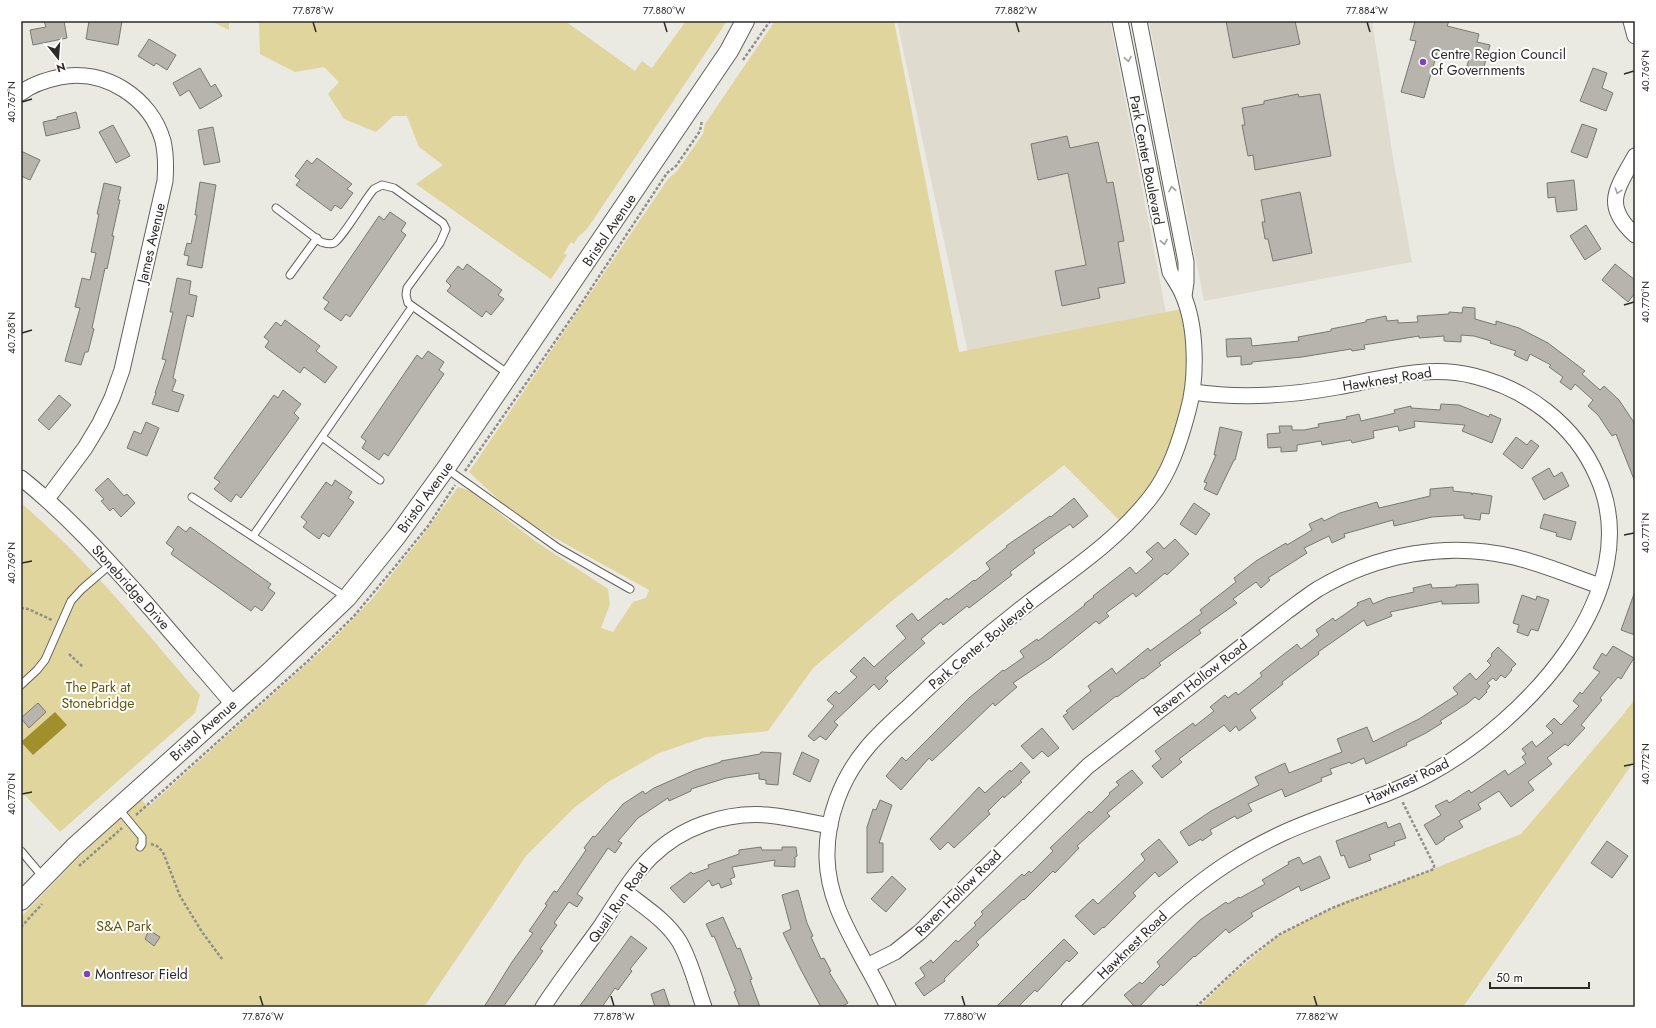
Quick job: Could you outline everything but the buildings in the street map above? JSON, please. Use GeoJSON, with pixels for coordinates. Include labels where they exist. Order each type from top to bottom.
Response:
{"type":"FeatureCollection","features":[{"type":"Feature","properties":{"kind":"street","name":"Bristol Avenue"},"geometry":{"type":"LineString","coordinates":[[21,901],[74,847],[268,673],[346,598],[397,536],[446,468],[729,50],[745,21]]}},
{"type":"Feature","properties":{"kind":"street","name":"Park Center Boulevard"},"geometry":{"type":"LineString","coordinates":[[888,1007],[838,913],[832,892],[827,856],[830,826],[834,808],[842,786],[866,750],[884,730],[939,677],[966,653],[1109,541],[1134,518],[1164,478],[1183,430],[1193,392],[1193,337],[1184,296],[1170,272],[1120,21]]}},
{"type":"Feature","properties":{"kind":"street","name":"Park Center Boulevard"},"geometry":{"type":"LineString","coordinates":[[1139,21],[1186,262],[1184,296]]}},
{"type":"Feature","properties":{"kind":"street"},"geometry":{"type":"LineString","coordinates":[[1631,21],[1635,36]]}},
{"type":"Feature","properties":{"kind":"street","name":"James Avenue"},"geometry":{"type":"LineString","coordinates":[[21,93],[44,80],[68,76],[86,76],[109,81],[125,90],[144,105],[155,122],[163,141],[166,161],[165,181],[122,370],[112,398],[85,448],[47,499]]}},
{"type":"Feature","properties":{"kind":"street"},"geometry":{"type":"LineString","coordinates":[[1635,156],[1616,194],[1615,208],[1622,222],[1635,235]]}},
{"type":"Feature","properties":{"kind":"street","name":"Hawknest Road"},"geometry":{"type":"LineString","coordinates":[[1069,1007],[1162,916],[1206,879],[1231,861],[1284,832],[1427,776],[1474,747],[1500,726],[1525,702],[1550,674],[1567,651],[1593,605],[1608,557],[1608,519],[1600,481],[1591,462],[1571,433],[1559,422],[1524,396],[1507,387],[1472,375],[1427,371],[1407,373],[1290,394],[1246,397],[1193,392]]}},
{"type":"Feature","properties":{"kind":"street","name":"Stonebridge Drive"},"geometry":{"type":"LineString","coordinates":[[21,478],[68,518],[111,564],[232,704]]}},
{"type":"Feature","properties":{"kind":"street","name":"Raven Hollow Road"},"geometry":{"type":"LineString","coordinates":[[867,966],[895,952],[920,932],[1062,789],[1088,766],[1286,612],[1318,589],[1374,563],[1404,555],[1434,551],[1461,550],[1487,552],[1519,558],[1600,586]]}},
{"type":"Feature","properties":{"kind":"street","name":"Quail Run Road"},"geometry":{"type":"LineString","coordinates":[[543,1007],[582,954],[640,868],[651,856],[684,832],[712,821],[740,815],[768,815],[830,826]]}},
{"type":"Feature","properties":{"kind":"street"},"geometry":{"type":"LineString","coordinates":[[624,891],[657,916],[678,940],[685,953],[704,1007]]}},
{"type":"Feature","properties":{"kind":"lane"},"geometry":{"type":"LineString","coordinates":[[276,208],[317,238],[327,244],[334,243],[377,186],[382,185],[394,188],[443,223],[446,229],[444,238],[407,288],[408,303],[510,375]]}},
{"type":"Feature","properties":{"kind":"lane"},"geometry":{"type":"LineString","coordinates":[[290,275],[317,238]]}},
{"type":"Feature","properties":{"kind":"lane"},"geometry":{"type":"LineString","coordinates":[[253,536],[412,307]]}},
{"type":"Feature","properties":{"kind":"lane"},"geometry":{"type":"LineString","coordinates":[[322,437],[380,480]]}},
{"type":"Feature","properties":{"kind":"lane"},"geometry":{"type":"LineString","coordinates":[[446,468],[558,548],[630,589]]}},
{"type":"Feature","properties":{"kind":"lane"},"geometry":{"type":"LineString","coordinates":[[192,497],[346,598]]}},
{"type":"Feature","properties":{"kind":"lane"},"geometry":{"type":"LineString","coordinates":[[21,685],[37,670],[44,660],[71,601],[86,585],[111,564]]}},
{"type":"Feature","properties":{"kind":"lane"},"geometry":{"type":"LineString","coordinates":[[117,808],[140,834],[141,844]]}},
{"type":"Feature","properties":{"kind":"lane"},"geometry":{"type":"LineString","coordinates":[[21,851],[43,877]]}},
{"type":"Feature","properties":{"kind":"path"},"geometry":{"type":"LineString","coordinates":[[667,173],[676,166],[700,131],[701,121]]}},
{"type":"Feature","properties":{"kind":"path"},"geometry":{"type":"LineString","coordinates":[[21,608],[28,609],[52,620]]}},
{"type":"Feature","properties":{"kind":"path"},"geometry":{"type":"LineString","coordinates":[[68,654],[83,667]]}},
{"type":"Feature","properties":{"kind":"path"},"geometry":{"type":"LineString","coordinates":[[1196,1007],[1247,959],[1280,934],[1332,908],[1434,869],[1434,865],[1399,796]]}},
{"type":"Feature","properties":{"kind":"path"},"geometry":{"type":"LineString","coordinates":[[141,844],[157,846],[164,852],[180,896],[202,932],[222,959]]}},
{"type":"Feature","properties":{"kind":"shaded area"},"geometry":{"type":"Polygon","coordinates":[[[897,21],[1110,21],[1168,323],[970,362],[897,21]]]}},
{"type":"Feature","properties":{"kind":"shaded area"},"geometry":{"type":"Polygon","coordinates":[[[1149,21],[1372,21],[1393,158],[1412,262],[1204,301],[1149,21]]]}},
{"type":"Feature","properties":{"kind":"shaded area"},"geometry":{"type":"Polygon","coordinates":[[[55,712],[67,725],[33,755],[21,742],[55,712]]]}},
{"type":"Feature","properties":{"kind":"green space"},"geometry":{"type":"Polygon","coordinates":[[[211,21],[229,21],[229,30],[211,21]]]}},
{"type":"Feature","properties":{"kind":"green space"},"geometry":{"type":"Polygon","coordinates":[[[259,21],[565,21],[635,71],[642,61],[652,68],[686,21],[727,21],[587,229],[578,237],[574,244],[571,242],[564,253],[567,255],[551,279],[416,184],[443,165],[419,147],[407,116],[393,116],[376,132],[344,119],[328,94],[339,82],[324,67],[295,72],[260,54],[259,21]]]}},
{"type":"Feature","properties":{"kind":"green space","name":"S&A Park"},"geometry":{"type":"Polygon","coordinates":[[[775,21],[894,21],[959,352],[1187,308],[1194,379],[1173,459],[1125,526],[1064,465],[893,600],[813,668],[768,731],[706,737],[659,753],[608,782],[574,808],[526,856],[424,1007],[21,1007],[21,917],[80,856],[141,799],[148,807],[327,646],[372,599],[421,538],[458,487],[471,491],[535,541],[608,589],[610,604],[601,628],[613,632],[633,602],[646,598],[649,590],[555,538],[512,512],[469,472],[668,179],[677,171],[703,134],[705,124],[775,21]]]}},
{"type":"Feature","properties":{"kind":"green space","name":"The Park at Stonebridge"},"geometry":{"type":"Polygon","coordinates":[[[21,503],[46,525],[92,571],[200,695],[195,713],[60,832],[21,791],[21,503]]]}},
{"type":"Feature","properties":{"kind":"green space"},"geometry":{"type":"Polygon","coordinates":[[[1635,699],[1635,760],[1463,1007],[1199,1007],[1232,975],[1282,933],[1346,901],[1418,875],[1521,834],[1635,699]]]}},
{"type":"Feature","properties":{"kind":"place","name":"Centre Region Council of Governments"},"geometry":{"type":"Point","coordinates":[1423,62]}},
{"type":"Feature","properties":{"kind":"place","name":"Montresor Field"},"geometry":{"type":"Point","coordinates":[87,974]}}]}
